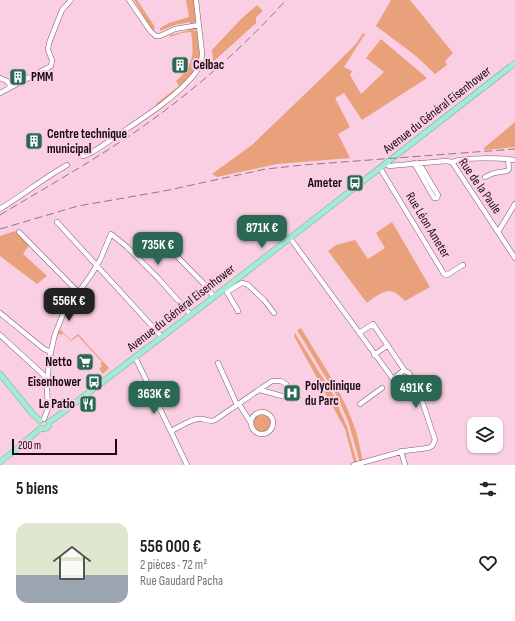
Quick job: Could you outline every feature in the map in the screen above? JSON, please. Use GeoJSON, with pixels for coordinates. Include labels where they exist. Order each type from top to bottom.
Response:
{"type":"FeatureCollection","features":[{"type":"Feature","properties":{"kind":"main road","name":"Avenue du Général Eisenhower"},"geometry":{"type":"LineString","coordinates":[[0,462],[41,428],[47,428],[49,425],[44,420],[135,357],[214,297],[226,290],[290,238],[515,64]]}},
{"type":"Feature","properties":{"kind":"main road"},"geometry":{"type":"LineString","coordinates":[[0,374],[32,413],[44,420],[39,425],[41,428]]}},
{"type":"Feature","properties":{"kind":"street"},"geometry":{"type":"LineString","coordinates":[[0,92],[51,66],[52,60],[48,50],[49,43],[63,8],[71,0]]}},
{"type":"Feature","properties":{"kind":"street"},"geometry":{"type":"LineString","coordinates":[[129,0],[151,32],[156,36],[160,36],[175,29],[199,25]]}},
{"type":"Feature","properties":{"kind":"street"},"geometry":{"type":"LineString","coordinates":[[83,156],[105,144],[136,123],[181,88],[196,72],[202,61],[202,49],[196,0]]}},
{"type":"Feature","properties":{"kind":"street"},"geometry":{"type":"LineString","coordinates":[[0,78],[7,81],[11,86]]}},
{"type":"Feature","properties":{"kind":"street"},"geometry":{"type":"LineString","coordinates":[[485,177],[494,172],[507,171],[508,159]]}},
{"type":"Feature","properties":{"kind":"street"},"geometry":{"type":"LineString","coordinates":[[452,162],[464,160],[515,160]]}},
{"type":"Feature","properties":{"kind":"street","name":"Rue de la Paule"},"geometry":{"type":"LineString","coordinates":[[386,164],[389,166],[448,161],[452,162],[515,258]]}},
{"type":"Feature","properties":{"kind":"street"},"geometry":{"type":"LineString","coordinates":[[417,163],[438,195],[437,198],[434,198],[417,163]]}},
{"type":"Feature","properties":{"kind":"street"},"geometry":{"type":"LineString","coordinates":[[0,209],[46,177],[67,165]]}},
{"type":"Feature","properties":{"kind":"street","name":"Rue Léon Ameter"},"geometry":{"type":"LineString","coordinates":[[380,168],[444,274],[447,275],[463,265]]}},
{"type":"Feature","properties":{"kind":"street"},"geometry":{"type":"LineString","coordinates":[[498,232],[515,204]]}},
{"type":"Feature","properties":{"kind":"street"},"geometry":{"type":"LineString","coordinates":[[57,222],[162,337]]}},
{"type":"Feature","properties":{"kind":"street"},"geometry":{"type":"LineString","coordinates":[[20,232],[78,292]]}},
{"type":"Feature","properties":{"kind":"street"},"geometry":{"type":"LineString","coordinates":[[44,420],[48,408],[48,379],[54,338],[62,318],[97,265],[111,234],[126,246],[158,278],[190,315]]}},
{"type":"Feature","properties":{"kind":"street"},"geometry":{"type":"LineString","coordinates":[[290,238],[393,379],[403,371],[406,371]]}},
{"type":"Feature","properties":{"kind":"street"},"geometry":{"type":"LineString","coordinates":[[164,239],[165,244],[203,283],[214,297]]}},
{"type":"Feature","properties":{"kind":"street"},"geometry":{"type":"LineString","coordinates":[[238,311],[226,290],[242,283],[247,284],[264,300],[274,313]]}},
{"type":"Feature","properties":{"kind":"street"},"geometry":{"type":"LineString","coordinates":[[0,313],[44,349],[51,352]]}},
{"type":"Feature","properties":{"kind":"street"},"geometry":{"type":"LineString","coordinates":[[355,465],[402,451],[428,448],[434,443],[434,437],[417,389],[409,373],[406,371],[373,324],[359,333]]}},
{"type":"Feature","properties":{"kind":"street"},"geometry":{"type":"LineString","coordinates":[[0,335],[48,379]]}},
{"type":"Feature","properties":{"kind":"street"},"geometry":{"type":"LineString","coordinates":[[374,355],[388,345]]}},
{"type":"Feature","properties":{"kind":"street"},"geometry":{"type":"LineString","coordinates":[[135,357],[187,465]]}},
{"type":"Feature","properties":{"kind":"street"},"geometry":{"type":"LineString","coordinates":[[218,363],[238,404],[256,433],[263,434],[270,431],[273,425],[270,415],[259,412],[253,416],[251,423]]}},
{"type":"Feature","properties":{"kind":"street"},"geometry":{"type":"LineString","coordinates":[[171,431],[196,419],[201,418],[212,421],[272,381],[281,381],[286,384],[288,388],[286,397]]}},
{"type":"Feature","properties":{"kind":"street"},"geometry":{"type":"LineString","coordinates":[[360,404],[382,388]]}},
{"type":"Feature","properties":{"kind":"street"},"geometry":{"type":"LineString","coordinates":[[260,390],[293,399]]}},
{"type":"Feature","properties":{"kind":"street"},"geometry":{"type":"LineString","coordinates":[[402,451],[405,465]]}},
{"type":"Feature","properties":{"kind":"shaded area"},"geometry":{"type":"Polygon","coordinates":[[[134,0],[137,0],[155,27],[154,30],[152,30],[134,0]]]}},
{"type":"Feature","properties":{"kind":"shaded area"},"geometry":{"type":"Polygon","coordinates":[[[186,0],[194,0],[195,23],[190,24],[190,22],[175,25],[160,31],[160,28],[169,23],[189,17],[186,0]]]}},
{"type":"Feature","properties":{"kind":"shaded area"},"geometry":{"type":"Polygon","coordinates":[[[391,0],[410,0],[453,53],[445,61],[447,65],[435,74],[416,56],[376,26],[391,0]]]}},
{"type":"Feature","properties":{"kind":"shaded area"},"geometry":{"type":"Polygon","coordinates":[[[257,5],[263,11],[256,17],[256,23],[213,62],[212,50],[241,19],[257,5]]]}},
{"type":"Feature","properties":{"kind":"shaded area"},"geometry":{"type":"Polygon","coordinates":[[[191,28],[198,32],[200,51],[199,63],[192,75],[181,87],[157,105],[156,104],[179,86],[176,81],[186,70],[191,59],[191,32],[170,37],[170,35],[190,30],[191,28]]]}},
{"type":"Feature","properties":{"kind":"shaded area"},"geometry":{"type":"Polygon","coordinates":[[[363,33],[365,34],[344,67],[352,71],[350,75],[361,94],[384,72],[366,58],[381,39],[427,78],[362,120],[344,93],[335,98],[350,127],[338,134],[350,158],[277,164],[217,177],[212,174],[252,145],[356,44],[363,33]]]}},
{"type":"Feature","properties":{"kind":"shaded area"},"geometry":{"type":"Polygon","coordinates":[[[515,122],[515,147],[484,150],[484,148],[515,122]]]}},
{"type":"Feature","properties":{"kind":"shaded area"},"geometry":{"type":"Polygon","coordinates":[[[392,222],[430,287],[405,301],[394,292],[387,291],[367,303],[328,251],[336,245],[355,240],[368,259],[385,248],[376,233],[392,222]]]}},
{"type":"Feature","properties":{"kind":"shaded area"},"geometry":{"type":"Polygon","coordinates":[[[15,231],[29,245],[23,254],[47,276],[37,284],[0,256],[0,236],[15,231]]]}},
{"type":"Feature","properties":{"kind":"shaded area"},"geometry":{"type":"Polygon","coordinates":[[[301,328],[336,386],[348,410],[356,432],[363,462],[360,463],[348,421],[337,396],[297,330],[301,328]]]}},
{"type":"Feature","properties":{"kind":"shaded area"},"geometry":{"type":"Polygon","coordinates":[[[58,330],[61,330],[71,340],[78,334],[109,368],[103,374],[99,369],[102,366],[100,364],[102,362],[78,336],[71,341],[63,333],[61,335],[59,334],[57,336],[58,338],[56,338],[52,366],[54,367],[51,368],[54,339],[58,330]]]}},
{"type":"Feature","properties":{"kind":"shaded area"},"geometry":{"type":"Polygon","coordinates":[[[295,333],[334,396],[347,427],[357,463],[354,463],[345,429],[294,336],[295,333]]]}},
{"type":"Feature","properties":{"kind":"shaded area"},"geometry":{"type":"Polygon","coordinates":[[[262,412],[270,415],[273,423],[270,431],[262,434],[254,431],[251,423],[254,415],[262,412]]]}},
{"type":"Feature","properties":{"kind":"railway"},"geometry":{"type":"LineString","coordinates":[[0,215],[102,154],[135,132],[195,87],[233,54],[286,0]]}},
{"type":"Feature","properties":{"kind":"railway"},"geometry":{"type":"LineString","coordinates":[[0,229],[78,206],[164,191],[266,169],[515,149]]}},
{"type":"Feature","properties":{"kind":"place","name":"Celbac"},"geometry":{"type":"Point","coordinates":[180,65]}},
{"type":"Feature","properties":{"kind":"place","name":"PMM"},"geometry":{"type":"Point","coordinates":[18,77]}},
{"type":"Feature","properties":{"kind":"place","name":"Centre technique municipal"},"geometry":{"type":"Point","coordinates":[34,141]}},
{"type":"Feature","properties":{"kind":"place","name":"Ameter"},"geometry":{"type":"Point","coordinates":[355,183]}},
{"type":"Feature","properties":{"kind":"place","name":"Netto"},"geometry":{"type":"Point","coordinates":[85,362]}},
{"type":"Feature","properties":{"kind":"place","name":"Eisenhower"},"geometry":{"type":"Point","coordinates":[94,382]}},
{"type":"Feature","properties":{"kind":"place","name":"Polyclinique du Parc"},"geometry":{"type":"Point","coordinates":[292,393]}},
{"type":"Feature","properties":{"kind":"place","name":"Le Patio"},"geometry":{"type":"Point","coordinates":[88,404]}}]}
